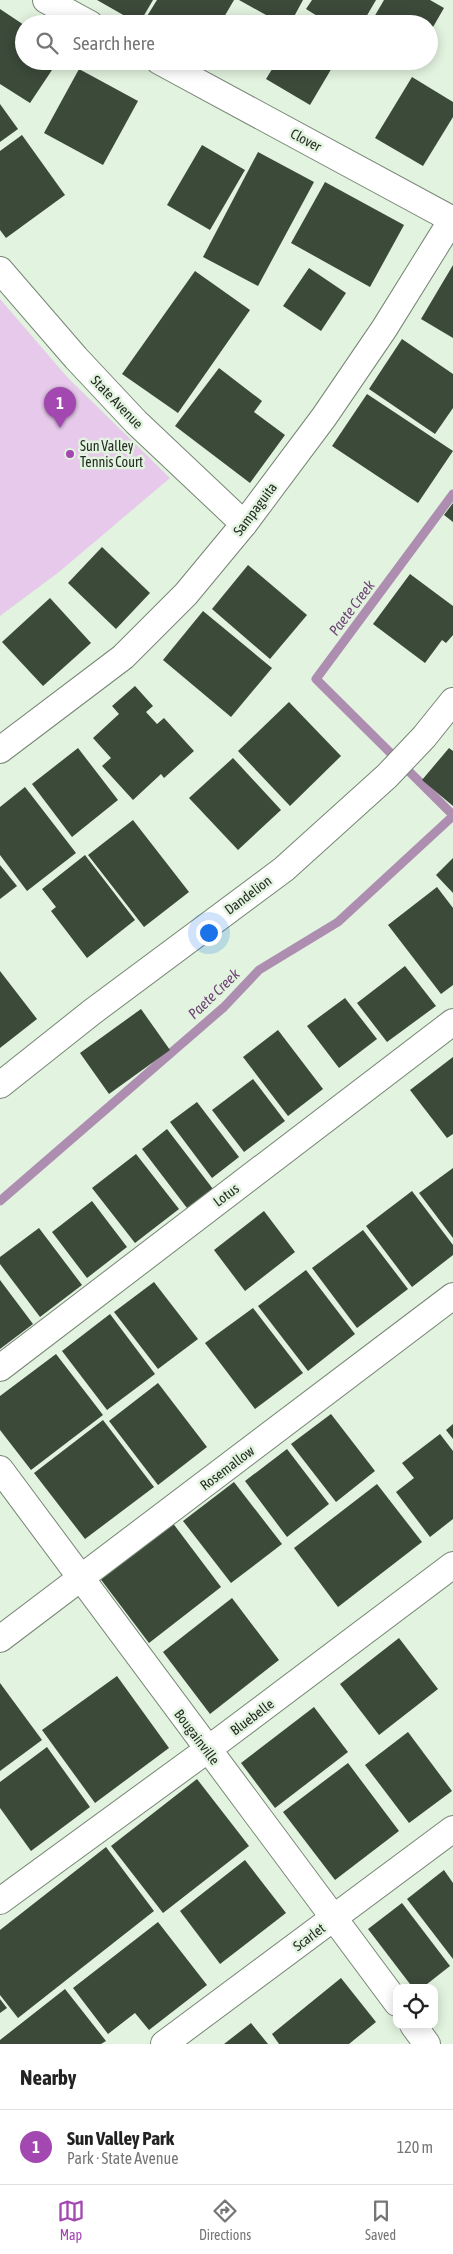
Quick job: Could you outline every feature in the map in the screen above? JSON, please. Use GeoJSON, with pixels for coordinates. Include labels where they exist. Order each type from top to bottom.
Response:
{"type":"FeatureCollection","features":[{"type":"Feature","properties":{"kind":"street"},"geometry":{"type":"LineString","coordinates":[[46,0],[74,15]]}},
{"type":"Feature","properties":{"kind":"street","name":"Clover"},"geometry":{"type":"LineString","coordinates":[[176,70],[453,219]]}},
{"type":"Feature","properties":{"kind":"street","name":"Sampaguita"},"geometry":{"type":"LineString","coordinates":[[0,750],[123,657],[186,594],[244,524],[330,409],[384,329],[453,219]]}},
{"type":"Feature","properties":{"kind":"street","name":"State Avenue"},"geometry":{"type":"LineString","coordinates":[[0,270],[76,358],[136,422],[244,524]]}},
{"type":"Feature","properties":{"kind":"street","name":"Dandelion"},"geometry":{"type":"LineString","coordinates":[[0,1085],[92,1012],[284,869],[387,776],[424,737],[453,701]]}},
{"type":"Feature","properties":{"kind":"street","name":"Lotus"},"geometry":{"type":"LineString","coordinates":[[0,1368],[453,1022]]}},
{"type":"Feature","properties":{"kind":"street","name":"Rosemallow"},"geometry":{"type":"LineString","coordinates":[[0,1639],[453,1296]]}},
{"type":"Feature","properties":{"kind":"street","name":"Bougainville"},"geometry":{"type":"LineString","coordinates":[[0,1469],[393,1998]]}},
{"type":"Feature","properties":{"kind":"street","name":"Bluebelle"},"geometry":{"type":"LineString","coordinates":[[0,1901],[207,1750],[453,1565]]}},
{"type":"Feature","properties":{"kind":"street","name":"Scarlet"},"geometry":{"type":"LineString","coordinates":[[164,2044],[453,1829]]}},
{"type":"Feature","properties":{"kind":"street"},"geometry":{"type":"LineString","coordinates":[[416,2029],[427,2044]]}},
{"type":"Feature","properties":{"kind":"shaded area"},"geometry":{"type":"Polygon","coordinates":[[[0,299],[68,378],[170,478],[59,572],[0,616],[0,299]]]}},
{"type":"Feature","properties":{"kind":"building"},"geometry":{"type":"Polygon","coordinates":[[[97,0],[153,0],[144,15],[123,15],[97,0]]]}},
{"type":"Feature","properties":{"kind":"building"},"geometry":{"type":"Polygon","coordinates":[[[157,0],[234,0],[225,15],[148,15],[157,0]]]}},
{"type":"Feature","properties":{"kind":"building"},"geometry":{"type":"Polygon","coordinates":[[[239,0],[303,0],[295,15],[266,15],[239,0]]]}},
{"type":"Feature","properties":{"kind":"building"},"geometry":{"type":"Polygon","coordinates":[[[312,0],[376,0],[367,15],[316,15],[306,9],[312,0]]]}},
{"type":"Feature","properties":{"kind":"building"},"geometry":{"type":"Polygon","coordinates":[[[384,0],[430,0],[444,8],[438,18],[438,15],[375,15],[384,0]]]}},
{"type":"Feature","properties":{"kind":"building"},"geometry":{"type":"Polygon","coordinates":[[[0,9],[15,19],[15,70],[52,70],[30,103],[0,84],[0,9]]]}},
{"type":"Feature","properties":{"kind":"building"},"geometry":{"type":"Polygon","coordinates":[[[78,70],[138,101],[103,165],[44,133],[78,70]]]}},
{"type":"Feature","properties":{"kind":"building"},"geometry":{"type":"Polygon","coordinates":[[[272,70],[331,70],[310,105],[266,79],[272,70]]]}},
{"type":"Feature","properties":{"kind":"building"},"geometry":{"type":"Polygon","coordinates":[[[412,77],[453,102],[453,117],[423,166],[375,138],[412,77]]]}},
{"type":"Feature","properties":{"kind":"building"},"geometry":{"type":"Polygon","coordinates":[[[0,104],[18,129],[0,142],[0,104]]]}},
{"type":"Feature","properties":{"kind":"building"},"geometry":{"type":"Polygon","coordinates":[[[22,135],[65,195],[6,238],[0,230],[0,151],[22,135]]]}},
{"type":"Feature","properties":{"kind":"building"},"geometry":{"type":"Polygon","coordinates":[[[202,145],[245,170],[210,230],[167,205],[202,145]]]}},
{"type":"Feature","properties":{"kind":"building"},"geometry":{"type":"Polygon","coordinates":[[[258,152],[314,182],[258,286],[203,257],[258,152]]]}},
{"type":"Feature","properties":{"kind":"building"},"geometry":{"type":"Polygon","coordinates":[[[325,182],[404,225],[370,287],[291,243],[325,182]]]}},
{"type":"Feature","properties":{"kind":"building"},"geometry":{"type":"Polygon","coordinates":[[[453,265],[453,338],[421,319],[453,265]]]}},
{"type":"Feature","properties":{"kind":"building"},"geometry":{"type":"Polygon","coordinates":[[[309,268],[346,293],[321,331],[283,306],[309,268]]]}},
{"type":"Feature","properties":{"kind":"building"},"geometry":{"type":"Polygon","coordinates":[[[195,271],[250,310],[178,413],[122,374],[195,271]]]}},
{"type":"Feature","properties":{"kind":"building"},"geometry":{"type":"Polygon","coordinates":[[[402,339],[453,374],[453,408],[435,434],[369,389],[402,339]]]}},
{"type":"Feature","properties":{"kind":"building"},"geometry":{"type":"Polygon","coordinates":[[[219,368],[262,401],[254,412],[285,435],[250,483],[175,426],[219,368]]]}},
{"type":"Feature","properties":{"kind":"building"},"geometry":{"type":"Polygon","coordinates":[[[367,394],[453,451],[418,503],[332,446],[367,394]]]}},
{"type":"Feature","properties":{"kind":"building"},"geometry":{"type":"Polygon","coordinates":[[[453,503],[453,522],[444,515],[453,503]]]}},
{"type":"Feature","properties":{"kind":"building"},"geometry":{"type":"Polygon","coordinates":[[[102,547],[150,593],[116,629],[68,583],[102,547]]]}},
{"type":"Feature","properties":{"kind":"building"},"geometry":{"type":"Polygon","coordinates":[[[248,565],[307,615],[270,659],[212,609],[248,565]]]}},
{"type":"Feature","properties":{"kind":"building"},"geometry":{"type":"Polygon","coordinates":[[[410,574],[453,606],[453,635],[446,643],[442,640],[425,663],[373,624],[410,574]]]}},
{"type":"Feature","properties":{"kind":"building"},"geometry":{"type":"Polygon","coordinates":[[[50,598],[91,643],[43,686],[2,642],[50,598]]]}},
{"type":"Feature","properties":{"kind":"building"},"geometry":{"type":"Polygon","coordinates":[[[203,611],[272,668],[231,717],[163,660],[203,611]]]}},
{"type":"Feature","properties":{"kind":"building"},"geometry":{"type":"Polygon","coordinates":[[[135,686],[153,706],[146,712],[157,724],[164,718],[194,751],[164,778],[161,774],[133,800],[102,766],[111,758],[93,738],[119,714],[112,706],[135,686]]]}},
{"type":"Feature","properties":{"kind":"building"},"geometry":{"type":"Polygon","coordinates":[[[289,702],[341,756],[290,806],[238,751],[289,702]]]}},
{"type":"Feature","properties":{"kind":"building"},"geometry":{"type":"Polygon","coordinates":[[[78,748],[118,800],[72,837],[32,784],[78,748]]]}},
{"type":"Feature","properties":{"kind":"building"},"geometry":{"type":"Polygon","coordinates":[[[449,748],[453,751],[453,806],[422,780],[449,748]]]}},
{"type":"Feature","properties":{"kind":"building"},"geometry":{"type":"Polygon","coordinates":[[[233,758],[281,810],[238,850],[189,798],[233,758]]]}},
{"type":"Feature","properties":{"kind":"building"},"geometry":{"type":"Polygon","coordinates":[[[25,787],[76,853],[27,891],[0,855],[0,807],[25,787]]]}},
{"type":"Feature","properties":{"kind":"building"},"geometry":{"type":"Polygon","coordinates":[[[133,820],[189,892],[144,927],[88,855],[133,820]]]}},
{"type":"Feature","properties":{"kind":"building"},"geometry":{"type":"Polygon","coordinates":[[[85,855],[135,920],[87,958],[51,911],[56,907],[42,889],[85,855]]]}},
{"type":"Feature","properties":{"kind":"building"},"geometry":{"type":"Polygon","coordinates":[[[453,858],[453,893],[436,875],[453,858]]]}},
{"type":"Feature","properties":{"kind":"building"},"geometry":{"type":"Polygon","coordinates":[[[0,865],[17,886],[0,899],[0,865]]]}},
{"type":"Feature","properties":{"kind":"building"},"geometry":{"type":"Polygon","coordinates":[[[437,887],[453,908],[453,985],[441,994],[388,925],[437,887]]]}},
{"type":"Feature","properties":{"kind":"building"},"geometry":{"type":"Polygon","coordinates":[[[405,966],[436,1006],[387,1042],[357,1003],[405,966]]]}},
{"type":"Feature","properties":{"kind":"building"},"geometry":{"type":"Polygon","coordinates":[[[0,971],[37,1019],[0,1048],[0,971]]]}},
{"type":"Feature","properties":{"kind":"building"},"geometry":{"type":"Polygon","coordinates":[[[345,998],[377,1039],[339,1068],[307,1026],[345,998]]]}},
{"type":"Feature","properties":{"kind":"building"},"geometry":{"type":"Polygon","coordinates":[[[141,1009],[170,1050],[109,1094],[80,1053],[141,1009]]]}},
{"type":"Feature","properties":{"kind":"building"},"geometry":{"type":"Polygon","coordinates":[[[278,1030],[323,1089],[288,1116],[243,1057],[278,1030]]]}},
{"type":"Feature","properties":{"kind":"building"},"geometry":{"type":"Polygon","coordinates":[[[453,1057],[453,1134],[447,1138],[410,1090],[453,1057]]]}},
{"type":"Feature","properties":{"kind":"building"},"geometry":{"type":"Polygon","coordinates":[[[253,1079],[285,1121],[244,1152],[212,1110],[253,1079]]]}},
{"type":"Feature","properties":{"kind":"building"},"geometry":{"type":"Polygon","coordinates":[[[197,1102],[239,1157],[212,1178],[170,1122],[197,1102]]]}},
{"type":"Feature","properties":{"kind":"building"},"geometry":{"type":"Polygon","coordinates":[[[167,1129],[213,1189],[187,1208],[142,1149],[167,1129]]]}},
{"type":"Feature","properties":{"kind":"building"},"geometry":{"type":"Polygon","coordinates":[[[136,1154],[179,1209],[135,1243],[92,1188],[136,1154]]]}},
{"type":"Feature","properties":{"kind":"building"},"geometry":{"type":"Polygon","coordinates":[[[453,1168],[453,1238],[419,1193],[453,1168]]]}},
{"type":"Feature","properties":{"kind":"building"},"geometry":{"type":"Polygon","coordinates":[[[412,1191],[453,1245],[453,1255],[412,1287],[366,1226],[412,1191]]]}},
{"type":"Feature","properties":{"kind":"building"},"geometry":{"type":"Polygon","coordinates":[[[92,1201],[127,1247],[87,1278],[52,1232],[92,1201]]]}},
{"type":"Feature","properties":{"kind":"building"},"geometry":{"type":"Polygon","coordinates":[[[264,1211],[295,1252],[245,1291],[214,1250],[264,1211]]]}},
{"type":"Feature","properties":{"kind":"building"},"geometry":{"type":"Polygon","coordinates":[[[39,1228],[82,1285],[40,1317],[0,1264],[0,1257],[39,1228]]]}},
{"type":"Feature","properties":{"kind":"building"},"geometry":{"type":"Polygon","coordinates":[[[363,1230],[408,1289],[357,1328],[312,1268],[363,1230]]]}},
{"type":"Feature","properties":{"kind":"building"},"geometry":{"type":"Polygon","coordinates":[[[306,1270],[355,1334],[308,1371],[258,1306],[306,1270]]]}},
{"type":"Feature","properties":{"kind":"building"},"geometry":{"type":"Polygon","coordinates":[[[0,1280],[33,1324],[0,1349],[0,1280]]]}},
{"type":"Feature","properties":{"kind":"building"},"geometry":{"type":"Polygon","coordinates":[[[154,1282],[198,1339],[158,1369],[114,1312],[154,1282]]]}},
{"type":"Feature","properties":{"kind":"building"},"geometry":{"type":"Polygon","coordinates":[[[253,1308],[303,1373],[255,1409],[205,1343],[253,1308]]]}},
{"type":"Feature","properties":{"kind":"building"},"geometry":{"type":"Polygon","coordinates":[[[110,1314],[155,1374],[107,1410],[62,1351],[110,1314]]]}},
{"type":"Feature","properties":{"kind":"building"},"geometry":{"type":"Polygon","coordinates":[[[56,1354],[103,1415],[31,1470],[0,1430],[0,1396],[56,1354]]]}},
{"type":"Feature","properties":{"kind":"building"},"geometry":{"type":"Polygon","coordinates":[[[158,1383],[207,1447],[158,1485],[109,1421],[158,1383]]]}},
{"type":"Feature","properties":{"kind":"building"},"geometry":{"type":"Polygon","coordinates":[[[331,1414],[375,1471],[336,1502],[291,1444],[331,1414]]]}},
{"type":"Feature","properties":{"kind":"building"},"geometry":{"type":"Polygon","coordinates":[[[103,1420],[154,1487],[85,1539],[34,1473],[103,1420]]]}},
{"type":"Feature","properties":{"kind":"building"},"geometry":{"type":"Polygon","coordinates":[[[453,1424],[453,1439],[446,1430],[453,1424]]]}},
{"type":"Feature","properties":{"kind":"building"},"geometry":{"type":"Polygon","coordinates":[[[440,1434],[453,1451],[453,1519],[430,1537],[396,1492],[414,1478],[402,1463],[440,1434]]]}},
{"type":"Feature","properties":{"kind":"building"},"geometry":{"type":"Polygon","coordinates":[[[287,1449],[329,1504],[287,1537],[245,1481],[287,1449]]]}},
{"type":"Feature","properties":{"kind":"building"},"geometry":{"type":"Polygon","coordinates":[[[234,1482],[282,1544],[231,1583],[183,1521],[234,1482]]]}},
{"type":"Feature","properties":{"kind":"building"},"geometry":{"type":"Polygon","coordinates":[[[377,1484],[422,1542],[338,1607],[294,1548],[377,1484]]]}},
{"type":"Feature","properties":{"kind":"building"},"geometry":{"type":"Polygon","coordinates":[[[172,1522],[221,1587],[149,1643],[99,1577],[172,1522]]]}},
{"type":"Feature","properties":{"kind":"building"},"geometry":{"type":"Polygon","coordinates":[[[232,1598],[279,1660],[210,1714],[163,1652],[232,1598]]]}},
{"type":"Feature","properties":{"kind":"building"},"geometry":{"type":"Polygon","coordinates":[[[399,1638],[438,1689],[379,1735],[340,1684],[399,1638]]]}},
{"type":"Feature","properties":{"kind":"building"},"geometry":{"type":"Polygon","coordinates":[[[117,1676],[169,1748],[95,1803],[42,1730],[117,1676]]]}},
{"type":"Feature","properties":{"kind":"building"},"geometry":{"type":"Polygon","coordinates":[[[0,1683],[42,1740],[0,1771],[0,1683]]]}},
{"type":"Feature","properties":{"kind":"building"},"geometry":{"type":"Polygon","coordinates":[[[314,1707],[348,1752],[275,1808],[241,1763],[314,1707]]]}},
{"type":"Feature","properties":{"kind":"building"},"geometry":{"type":"Polygon","coordinates":[[[408,1732],[452,1791],[409,1823],[365,1765],[408,1732]]]}},
{"type":"Feature","properties":{"kind":"building"},"geometry":{"type":"Polygon","coordinates":[[[47,1747],[90,1807],[31,1851],[0,1808],[0,1782],[47,1747]]]}},
{"type":"Feature","properties":{"kind":"building"},"geometry":{"type":"Polygon","coordinates":[[[348,1763],[399,1831],[335,1880],[283,1812],[348,1763]]]}},
{"type":"Feature","properties":{"kind":"building"},"geometry":{"type":"Polygon","coordinates":[[[197,1779],[249,1846],[163,1913],[111,1846],[197,1779]]]}},
{"type":"Feature","properties":{"kind":"building"},"geometry":{"type":"Polygon","coordinates":[[[106,1847],[154,1911],[18,2018],[0,1995],[0,1930],[106,1847]]]}},
{"type":"Feature","properties":{"kind":"building"},"geometry":{"type":"Polygon","coordinates":[[[245,1860],[286,1913],[220,1964],[180,1911],[245,1860]]]}},
{"type":"Feature","properties":{"kind":"building"},"geometry":{"type":"Polygon","coordinates":[[[444,1870],[453,1883],[453,1959],[407,1899],[444,1870]]]}},
{"type":"Feature","properties":{"kind":"building"},"geometry":{"type":"Polygon","coordinates":[[[402,1903],[450,1966],[427,1984],[410,1984],[368,1929],[402,1903]]]}},
{"type":"Feature","properties":{"kind":"building"},"geometry":{"type":"Polygon","coordinates":[[[158,1922],[207,1985],[149,2030],[135,2013],[108,2034],[73,1988],[158,1922]]]}},
{"type":"Feature","properties":{"kind":"building"},"geometry":{"type":"Polygon","coordinates":[[[341,1978],[376,2022],[349,2044],[279,2044],[272,2034],[341,1978]]]}},
{"type":"Feature","properties":{"kind":"building"},"geometry":{"type":"Polygon","coordinates":[[[65,1989],[106,2041],[101,2044],[0,2044],[0,2040],[65,1989]]]}},
{"type":"Feature","properties":{"kind":"building"},"geometry":{"type":"Polygon","coordinates":[[[0,1999],[7,2008],[0,2013],[0,1999]]]}},
{"type":"Feature","properties":{"kind":"building"},"geometry":{"type":"Polygon","coordinates":[[[251,2023],[268,2044],[224,2044],[251,2023]]]}},
{"type":"Feature","properties":{"kind":"waterway","name":"Paete Creek"},"geometry":{"type":"LineString","coordinates":[[453,494],[316,679],[453,815]]}},
{"type":"Feature","properties":{"kind":"waterway","name":"Paete Creek"},"geometry":{"type":"LineString","coordinates":[[0,1201],[224,1007],[259,970],[338,922],[453,816]]}},
{"type":"Feature","properties":{"kind":"place","name":"Sun Valley Park"},"geometry":{"type":"Point","coordinates":[60,428]}},
{"type":"Feature","properties":{"kind":"place","name":"Sun Valley Tennis Court"},"geometry":{"type":"Point","coordinates":[70,454]}}]}
